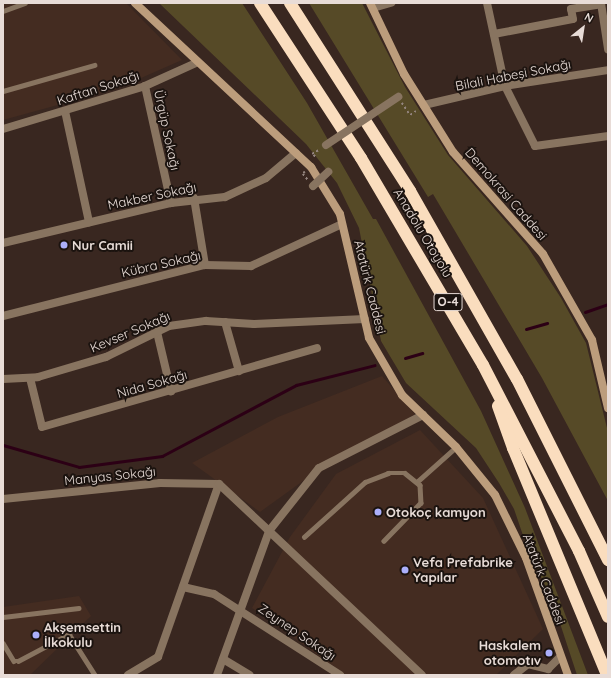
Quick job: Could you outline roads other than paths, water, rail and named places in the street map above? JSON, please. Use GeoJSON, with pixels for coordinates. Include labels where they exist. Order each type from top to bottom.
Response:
{"type":"FeatureCollection","features":[{"type":"Feature","properties":{"kind":"highway","name":"Anadolu Otoyolu"},"geometry":{"type":"LineString","coordinates":[[260,3],[361,158],[483,365],[578,551],[608,617]]}},
{"type":"Feature","properties":{"kind":"highway","name":"Anadolu Otoyolu"},"geometry":{"type":"LineString","coordinates":[[290,3],[410,190],[518,379],[608,560]]}},
{"type":"Feature","properties":{"kind":"highway"},"geometry":{"type":"LineString","coordinates":[[483,365],[513,448],[607,675]]}},
{"type":"Feature","properties":{"kind":"street","name":"Atatürk Caddesi"},"geometry":{"type":"LineString","coordinates":[[135,3],[311,167],[340,214],[369,338],[402,395],[456,447],[495,495],[526,558],[560,657],[568,675]]}},
{"type":"Feature","properties":{"kind":"street"},"geometry":{"type":"LineString","coordinates":[[372,6],[391,3]]}},
{"type":"Feature","properties":{"kind":"street"},"geometry":{"type":"LineString","coordinates":[[487,3],[505,86],[535,146],[608,136]]}},
{"type":"Feature","properties":{"kind":"street"},"geometry":{"type":"LineString","coordinates":[[494,34],[573,19],[571,9],[601,3],[608,49]]}},
{"type":"Feature","properties":{"kind":"street","name":"Demokrasi Caddesi"},"geometry":{"type":"LineString","coordinates":[[372,6],[404,74],[453,152],[543,254],[592,340],[608,408]]}},
{"type":"Feature","properties":{"kind":"street","name":"Kaftan Sokağı"},"geometry":{"type":"LineString","coordinates":[[3,128],[65,112],[145,86],[198,62]]}},
{"type":"Feature","properties":{"kind":"street","name":"Bilali Habeşi Sokağı"},"geometry":{"type":"LineString","coordinates":[[424,105],[505,86],[608,70]]}},
{"type":"Feature","properties":{"kind":"street","name":"Ürgüp Sokağı"},"geometry":{"type":"LineString","coordinates":[[145,86],[170,203]]}},
{"type":"Feature","properties":{"kind":"street"},"geometry":{"type":"LineString","coordinates":[[326,144],[398,97]]}},
{"type":"Feature","properties":{"kind":"street"},"geometry":{"type":"LineString","coordinates":[[65,112],[89,222]]}},
{"type":"Feature","properties":{"kind":"street","name":"Makber Sokağı"},"geometry":{"type":"LineString","coordinates":[[3,243],[170,203],[194,198],[225,196],[266,178],[296,154]]}},
{"type":"Feature","properties":{"kind":"street"},"geometry":{"type":"LineString","coordinates":[[313,186],[328,172]]}},
{"type":"Feature","properties":{"kind":"street"},"geometry":{"type":"LineString","coordinates":[[194,198],[205,265]]}},
{"type":"Feature","properties":{"kind":"street","name":"Kübra Sokağı"},"geometry":{"type":"LineString","coordinates":[[3,316],[205,265],[251,266],[342,224]]}},
{"type":"Feature","properties":{"kind":"street","name":"Kevser Sokağı"},"geometry":{"type":"LineString","coordinates":[[3,379],[30,378],[106,357],[157,332],[176,325],[206,321],[254,324],[364,319]]}},
{"type":"Feature","properties":{"kind":"street"},"geometry":{"type":"LineString","coordinates":[[225,322],[239,372]]}},
{"type":"Feature","properties":{"kind":"street"},"geometry":{"type":"LineString","coordinates":[[157,332],[171,392]]}},
{"type":"Feature","properties":{"kind":"street","name":"Nida Sokağı"},"geometry":{"type":"LineString","coordinates":[[30,378],[42,427],[171,392],[317,348]]}},
{"type":"Feature","properties":{"kind":"street"},"geometry":{"type":"LineString","coordinates":[[217,675],[242,609],[269,530],[319,468],[423,415]]}},
{"type":"Feature","properties":{"kind":"street","name":"Manyas Sokağı"},"geometry":{"type":"LineString","coordinates":[[3,499],[160,483],[219,484]]}},
{"type":"Feature","properties":{"kind":"street"},"geometry":{"type":"LineString","coordinates":[[128,675],[158,657],[219,484],[422,675]]}},
{"type":"Feature","properties":{"kind":"street","name":"Zeynep Sokağı"},"geometry":{"type":"LineString","coordinates":[[183,587],[214,594],[242,609],[340,675]]}},
{"type":"Feature","properties":{"kind":"street"},"geometry":{"type":"LineString","coordinates":[[514,675],[528,664],[548,669],[560,657]]}},
{"type":"Feature","properties":{"kind":"street"},"geometry":{"type":"LineString","coordinates":[[223,659],[250,675]]}},
{"type":"Feature","properties":{"kind":"lane"},"geometry":{"type":"LineString","coordinates":[[3,11],[24,3]]}},
{"type":"Feature","properties":{"kind":"lane"},"geometry":{"type":"LineString","coordinates":[[3,91],[94,65]]}},
{"type":"Feature","properties":{"kind":"lane"},"geometry":{"type":"LineString","coordinates":[[418,481],[456,447]]}},
{"type":"Feature","properties":{"kind":"lane"},"geometry":{"type":"LineString","coordinates":[[304,537],[371,478],[388,473],[401,472],[418,481],[423,494],[420,506],[384,541]]}},
{"type":"Feature","properties":{"kind":"lane"},"geometry":{"type":"LineString","coordinates":[[3,617],[78,608]]}},
{"type":"Feature","properties":{"kind":"lane"},"geometry":{"type":"LineString","coordinates":[[3,643],[14,661],[18,661],[69,634],[95,675]]}},
{"type":"Feature","properties":{"kind":"waterway"},"geometry":{"type":"LineString","coordinates":[[585,312],[608,304]]}},
{"type":"Feature","properties":{"kind":"waterway"},"geometry":{"type":"LineString","coordinates":[[526,329],[547,323]]}},
{"type":"Feature","properties":{"kind":"waterway"},"geometry":{"type":"LineString","coordinates":[[405,358],[422,353]]}},
{"type":"Feature","properties":{"kind":"waterway"},"geometry":{"type":"LineString","coordinates":[[3,445],[79,467],[162,456],[296,385],[375,365]]}},
{"type":"Feature","properties":{"kind":"place","name":"Nur Camii"},"geometry":{"type":"Point","coordinates":[64,245]}},
{"type":"Feature","properties":{"kind":"place","name":"Otokoç kamyon"},"geometry":{"type":"Point","coordinates":[378,512]}},
{"type":"Feature","properties":{"kind":"place","name":"Vefa Prefabrike Yapılar"},"geometry":{"type":"Point","coordinates":[405,570]}},
{"type":"Feature","properties":{"kind":"place","name":"Akşemsettin İlkokulu"},"geometry":{"type":"Point","coordinates":[36,635]}},
{"type":"Feature","properties":{"kind":"place","name":"Haskalem otomotıv"},"geometry":{"type":"Point","coordinates":[549,653]}}]}
